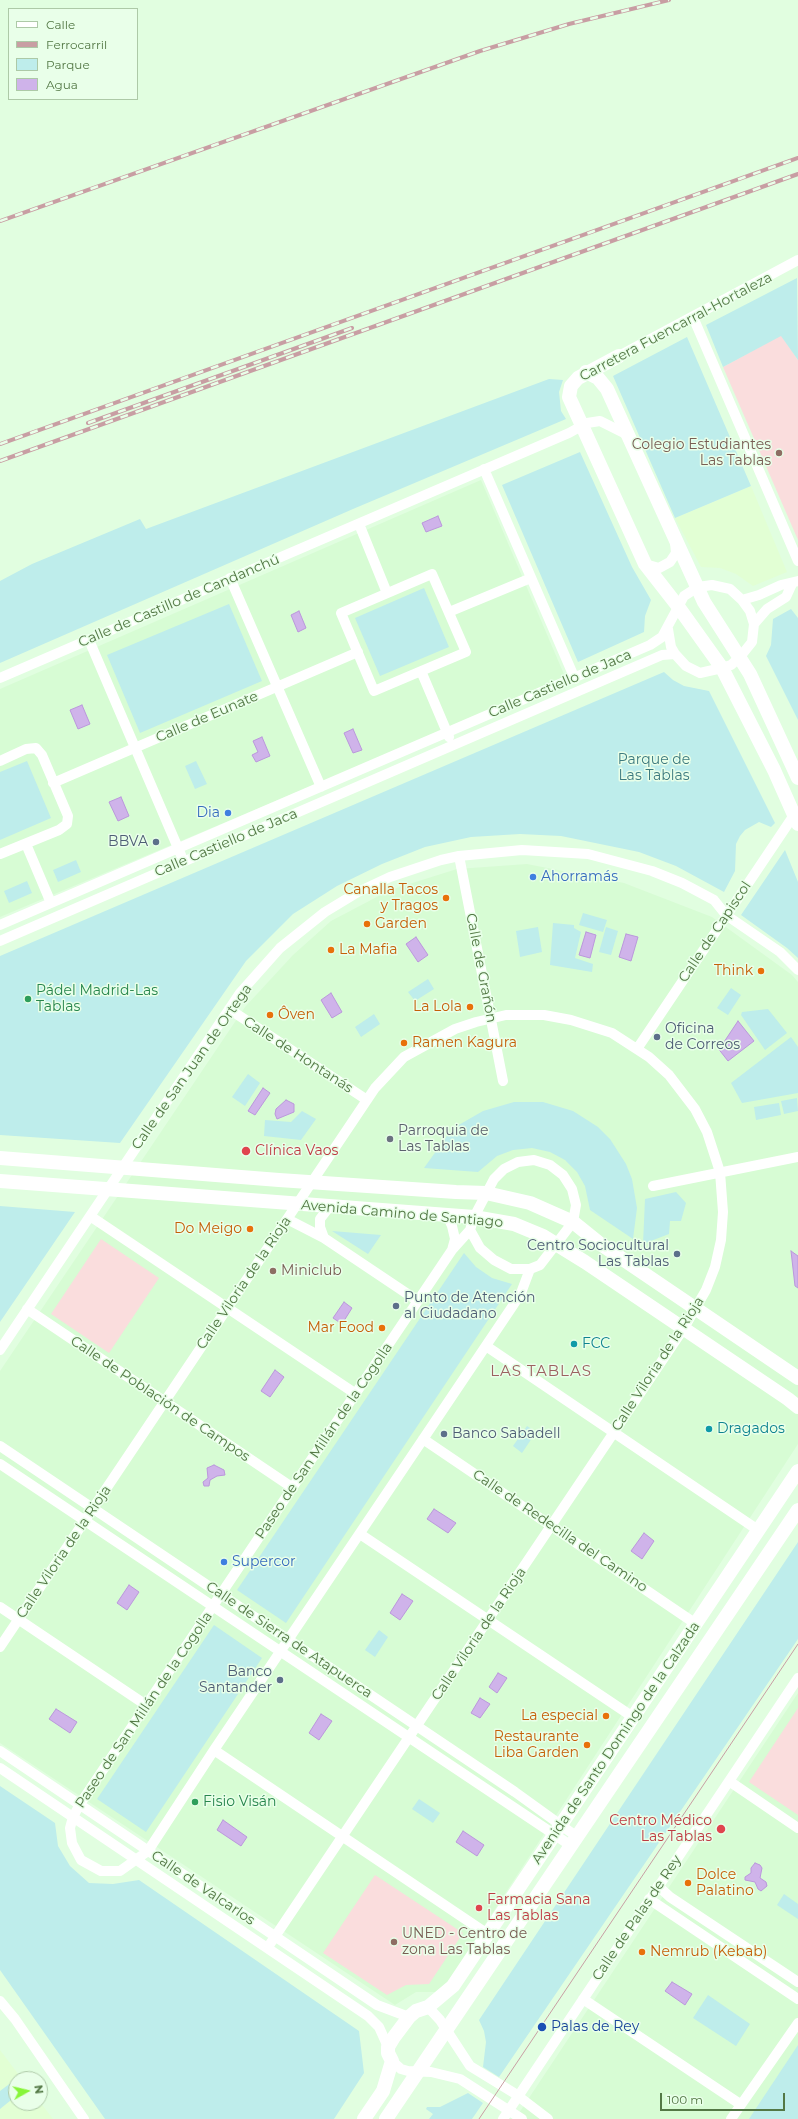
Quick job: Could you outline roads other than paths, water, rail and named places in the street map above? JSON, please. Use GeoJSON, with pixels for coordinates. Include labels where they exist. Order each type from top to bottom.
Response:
{"type":"FeatureCollection","features":[{"type":"Feature","properties":{"kind":"street","name":"Carretera Fuencarral-Hortaleza"},"geometry":{"type":"LineString","coordinates":[[582,426],[569,397],[571,386],[586,372],[797,263]]}},
{"type":"Feature","properties":{"kind":"street"},"geometry":{"type":"LineString","coordinates":[[693,317],[798,561]]}},
{"type":"Feature","properties":{"kind":"street"},"geometry":{"type":"LineString","coordinates":[[607,389],[607,373],[619,356]]}},
{"type":"Feature","properties":{"kind":"street"},"geometry":{"type":"LineString","coordinates":[[586,372],[598,378],[607,389],[704,602],[740,657],[798,778]]}},
{"type":"Feature","properties":{"kind":"street"},"geometry":{"type":"LineString","coordinates":[[628,435],[600,421],[582,426],[645,564],[677,604],[722,668],[771,763],[796,820]]}},
{"type":"Feature","properties":{"kind":"street","name":"Calle de Castillo de Candanchú"},"geometry":{"type":"LineString","coordinates":[[0,678],[230,578],[359,524],[582,426]]}},
{"type":"Feature","properties":{"kind":"street"},"geometry":{"type":"LineString","coordinates":[[484,469],[575,679]]}},
{"type":"Feature","properties":{"kind":"street"},"geometry":{"type":"LineString","coordinates":[[359,524],[388,593]]}},
{"type":"Feature","properties":{"kind":"street"},"geometry":{"type":"LineString","coordinates":[[645,564],[659,568],[670,562],[676,553],[675,540]]}},
{"type":"Feature","properties":{"kind":"street"},"geometry":{"type":"LineString","coordinates":[[432,574],[449,612],[466,652],[374,691],[341,613],[432,574]]}},
{"type":"Feature","properties":{"kind":"street"},"geometry":{"type":"LineString","coordinates":[[230,578],[321,787]]}},
{"type":"Feature","properties":{"kind":"street"},"geometry":{"type":"LineString","coordinates":[[449,612],[531,578]]}},
{"type":"Feature","properties":{"kind":"street"},"geometry":{"type":"LineString","coordinates":[[668,628],[671,647],[686,666],[700,673],[731,665],[740,657],[752,642],[754,624],[750,611],[742,600],[730,589],[721,586],[712,585],[698,587]]}},
{"type":"Feature","properties":{"kind":"street"},"geometry":{"type":"LineString","coordinates":[[742,600],[759,595],[781,585],[796,585]]}},
{"type":"Feature","properties":{"kind":"street"},"geometry":{"type":"LineString","coordinates":[[754,624],[767,609],[786,597],[796,585]]}},
{"type":"Feature","properties":{"kind":"street","name":"Calle Castiello de Jaca"},"geometry":{"type":"LineString","coordinates":[[0,925],[448,732],[575,679],[650,645],[662,637],[668,628],[677,604],[684,596],[698,587]]}},
{"type":"Feature","properties":{"kind":"street"},"geometry":{"type":"LineString","coordinates":[[89,640],[183,861]]}},
{"type":"Feature","properties":{"kind":"street","name":"Calle de Eunate"},"geometry":{"type":"LineString","coordinates":[[53,783],[358,652]]}},
{"type":"Feature","properties":{"kind":"street","name":"Calle Castiello de Jaca"},"geometry":{"type":"LineString","coordinates":[[0,941],[662,655],[676,654]]}},
{"type":"Feature","properties":{"kind":"street"},"geometry":{"type":"LineString","coordinates":[[421,671],[448,732],[452,746]]}},
{"type":"Feature","properties":{"kind":"street"},"geometry":{"type":"LineString","coordinates":[[0,761],[26,749],[36,748],[42,755],[68,816],[66,824],[59,830],[0,854]]}},
{"type":"Feature","properties":{"kind":"street","name":"Calle de Capiscol"},"geometry":{"type":"LineString","coordinates":[[637,1049],[726,915],[796,820]]}},
{"type":"Feature","properties":{"kind":"street"},"geometry":{"type":"LineString","coordinates":[[26,844],[51,903]]}},
{"type":"Feature","properties":{"kind":"street","name":"Calle de San Juan de Ortega"},"geometry":{"type":"LineString","coordinates":[[0,1350],[240,993],[280,948],[325,912],[358,892],[390,878],[441,860],[459,856],[522,850],[588,854],[652,871],[682,883],[714,900],[726,915],[780,952],[798,970]]}},
{"type":"Feature","properties":{"kind":"street","name":"Calle de Grañón"},"geometry":{"type":"LineString","coordinates":[[459,856],[503,1081]]}},
{"type":"Feature","properties":{"kind":"street","name":"Calle de Hontanás"},"geometry":{"type":"LineString","coordinates":[[229,1009],[367,1100]]}},
{"type":"Feature","properties":{"kind":"street","name":"Calle Viloria de la Rioja"},"geometry":{"type":"LineString","coordinates":[[0,1646],[93,1510],[375,1088],[404,1057],[455,1029],[491,1018],[506,1015],[528,1014],[571,1020],[612,1034],[637,1049],[669,1075],[695,1109],[707,1132],[720,1172],[723,1212],[721,1240],[715,1267],[696,1308],[684,1328],[268,1948]]}},
{"type":"Feature","properties":{"kind":"street"},"geometry":{"type":"LineString","coordinates":[[653,1186],[798,1157]]}},
{"type":"Feature","properties":{"kind":"street","name":"Avenida Camino de Santiago"},"geometry":{"type":"LineString","coordinates":[[0,1158],[313,1182],[486,1193],[530,1203],[573,1222],[599,1243],[798,1378]]}},
{"type":"Feature","properties":{"kind":"street","name":"Paseo de San Millán de la Cogolla"},"geometry":{"type":"LineString","coordinates":[[534,1160],[550,1165],[563,1175],[572,1189],[576,1205],[573,1222],[557,1245],[540,1265],[530,1269],[521,1293],[214,1750],[148,1851],[120,1871],[101,1871],[81,1860],[72,1843],[70,1828],[73,1817],[80,1804],[452,1250],[472,1223],[486,1193],[494,1180],[504,1169],[518,1162],[534,1160]]}},
{"type":"Feature","properties":{"kind":"street","name":"Avenida Camino de Santiago"},"geometry":{"type":"LineString","coordinates":[[0,1182],[446,1215],[472,1223],[514,1224],[543,1236],[557,1245],[788,1398],[798,1408]]}},
{"type":"Feature","properties":{"kind":"street"},"geometry":{"type":"LineString","coordinates":[[324,1238],[320,1227],[320,1219],[330,1206]]}},
{"type":"Feature","properties":{"kind":"street"},"geometry":{"type":"LineString","coordinates":[[446,1215],[452,1226],[455,1239],[452,1250]]}},
{"type":"Feature","properties":{"kind":"street"},"geometry":{"type":"LineString","coordinates":[[90,1216],[356,1394]]}},
{"type":"Feature","properties":{"kind":"street"},"geometry":{"type":"LineString","coordinates":[[287,1219],[324,1238],[418,1301]]}},
{"type":"Feature","properties":{"kind":"street"},"geometry":{"type":"LineString","coordinates":[[472,1223],[480,1248],[494,1260],[511,1269],[530,1269]]}},
{"type":"Feature","properties":{"kind":"street","name":"Calle de Población de Campos"},"geometry":{"type":"LineString","coordinates":[[28,1309],[293,1488]]}},
{"type":"Feature","properties":{"kind":"street"},"geometry":{"type":"LineString","coordinates":[[486,1346],[758,1530]]}},
{"type":"Feature","properties":{"kind":"street","name":"Calle de Redecilla del Camino"},"geometry":{"type":"LineString","coordinates":[[423,1439],[696,1624]]}},
{"type":"Feature","properties":{"kind":"street","name":"Calle de Sierra de Atapuerca"},"geometry":{"type":"LineString","coordinates":[[0,1446],[93,1510],[515,1792],[558,1830]]}},
{"type":"Feature","properties":{"kind":"street","name":"Calle de Sierra de Atapuerca"},"geometry":{"type":"LineString","coordinates":[[0,1464],[409,1737],[573,1840]]}},
{"type":"Feature","properties":{"kind":"street","name":"Avenida de Santo Domingo de la Calzada"},"geometry":{"type":"LineString","coordinates":[[388,2046],[409,2017],[416,2011],[428,2007],[453,1986],[489,1935],[633,1717],[798,1472]]}},
{"type":"Feature","properties":{"kind":"street","name":"Avenida de Santo Domingo de la Calzada"},"geometry":{"type":"LineString","coordinates":[[386,2119],[446,2032],[573,1840],[798,1510]]}},
{"type":"Feature","properties":{"kind":"street"},"geometry":{"type":"LineString","coordinates":[[360,1534],[633,1717]]}},
{"type":"Feature","properties":{"kind":"street"},"geometry":{"type":"LineString","coordinates":[[0,1607],[146,1705]]}},
{"type":"Feature","properties":{"kind":"street","name":"Calle de Palas de Rey"},"geometry":{"type":"LineString","coordinates":[[503,2119],[729,1781],[795,1689],[798,1678]]}},
{"type":"Feature","properties":{"kind":"street"},"geometry":{"type":"LineString","coordinates":[[214,1750],[489,1935]]}},
{"type":"Feature","properties":{"kind":"street","name":"Calle de Valcarlos"},"geometry":{"type":"LineString","coordinates":[[0,1751],[377,2005],[409,2017]]}},
{"type":"Feature","properties":{"kind":"street","name":"Calle de Valcarlos"},"geometry":{"type":"LineString","coordinates":[[0,1768],[368,2016],[379,2027],[388,2046]]}},
{"type":"Feature","properties":{"kind":"street"},"geometry":{"type":"LineString","coordinates":[[729,1781],[798,1828]]}},
{"type":"Feature","properties":{"kind":"street"},"geometry":{"type":"LineString","coordinates":[[658,1886],[798,1982]]}},
{"type":"Feature","properties":{"kind":"street"},"geometry":{"type":"LineString","coordinates":[[649,1899],[798,1999]]}},
{"type":"Feature","properties":{"kind":"street"},"geometry":{"type":"LineString","coordinates":[[583,1999],[740,2104]]}},
{"type":"Feature","properties":{"kind":"street"},"geometry":{"type":"LineString","coordinates":[[0,2001],[15,2019],[84,2119]]}},
{"type":"Feature","properties":{"kind":"street"},"geometry":{"type":"LineString","coordinates":[[428,2007],[440,2020],[446,2032],[470,2066],[517,2096],[548,2119]]}},
{"type":"Feature","properties":{"kind":"street"},"geometry":{"type":"LineString","coordinates":[[731,2119],[740,2104],[798,2023]]}},
{"type":"Feature","properties":{"kind":"street"},"geometry":{"type":"LineString","coordinates":[[388,2046],[388,2053],[392,2061],[401,2069],[443,2074],[460,2079],[522,2119]]}},
{"type":"Feature","properties":{"kind":"street"},"geometry":{"type":"LineString","coordinates":[[364,2119],[384,2091],[392,2061]]}},
{"type":"Feature","properties":{"kind":"water"},"geometry":{"type":"Polygon","coordinates":[[[438,516],[442,526],[426,532],[422,523],[438,516]]]}},
{"type":"Feature","properties":{"kind":"water"},"geometry":{"type":"Polygon","coordinates":[[[299,611],[306,628],[298,632],[291,615],[299,611]]]}},
{"type":"Feature","properties":{"kind":"water"},"geometry":{"type":"Polygon","coordinates":[[[82,705],[90,724],[78,729],[70,710],[82,705]]]}},
{"type":"Feature","properties":{"kind":"water"},"geometry":{"type":"Polygon","coordinates":[[[353,729],[362,750],[353,753],[344,733],[353,729]]]}},
{"type":"Feature","properties":{"kind":"water"},"geometry":{"type":"Polygon","coordinates":[[[262,737],[270,756],[256,762],[252,755],[258,752],[253,741],[262,737]]]}},
{"type":"Feature","properties":{"kind":"water"},"geometry":{"type":"Polygon","coordinates":[[[121,797],[129,816],[118,821],[109,802],[121,797]]]}},
{"type":"Feature","properties":{"kind":"water"},"geometry":{"type":"Polygon","coordinates":[[[586,932],[596,935],[590,958],[579,955],[586,932]]]}},
{"type":"Feature","properties":{"kind":"water"},"geometry":{"type":"Polygon","coordinates":[[[626,934],[638,937],[631,961],[619,957],[626,934]]]}},
{"type":"Feature","properties":{"kind":"water"},"geometry":{"type":"Polygon","coordinates":[[[416,937],[428,955],[418,962],[406,944],[416,937]]]}},
{"type":"Feature","properties":{"kind":"water"},"geometry":{"type":"Polygon","coordinates":[[[331,993],[342,1012],[332,1018],[321,1000],[331,993]]]}},
{"type":"Feature","properties":{"kind":"water"},"geometry":{"type":"Polygon","coordinates":[[[738,1021],[754,1041],[728,1061],[717,1047],[724,1042],[738,1021]]]}},
{"type":"Feature","properties":{"kind":"water"},"geometry":{"type":"Polygon","coordinates":[[[263,1088],[270,1093],[255,1115],[248,1111],[263,1088]]]}},
{"type":"Feature","properties":{"kind":"water"},"geometry":{"type":"Polygon","coordinates":[[[286,1100],[294,1104],[294,1112],[277,1119],[275,1114],[276,1109],[286,1100]]]}},
{"type":"Feature","properties":{"kind":"water"},"geometry":{"type":"Polygon","coordinates":[[[791,1251],[798,1256],[798,1288],[795,1286],[791,1251]]]}},
{"type":"Feature","properties":{"kind":"water"},"geometry":{"type":"Polygon","coordinates":[[[344,1302],[352,1308],[342,1324],[333,1318],[344,1302]]]}},
{"type":"Feature","properties":{"kind":"water"},"geometry":{"type":"Polygon","coordinates":[[[275,1370],[284,1377],[270,1397],[261,1391],[275,1370]]]}},
{"type":"Feature","properties":{"kind":"water"},"geometry":{"type":"Polygon","coordinates":[[[214,1465],[224,1470],[225,1475],[217,1476],[210,1480],[209,1486],[204,1486],[203,1482],[208,1478],[207,1468],[214,1465]]]}},
{"type":"Feature","properties":{"kind":"water"},"geometry":{"type":"Polygon","coordinates":[[[434,1509],[456,1523],[448,1533],[427,1519],[434,1509]]]}},
{"type":"Feature","properties":{"kind":"water"},"geometry":{"type":"Polygon","coordinates":[[[644,1533],[654,1541],[642,1559],[631,1551],[644,1533]]]}},
{"type":"Feature","properties":{"kind":"water"},"geometry":{"type":"Polygon","coordinates":[[[129,1585],[139,1592],[127,1610],[117,1603],[129,1585]]]}},
{"type":"Feature","properties":{"kind":"water"},"geometry":{"type":"Polygon","coordinates":[[[402,1594],[413,1601],[400,1620],[390,1613],[402,1594]]]}},
{"type":"Feature","properties":{"kind":"water"},"geometry":{"type":"Polygon","coordinates":[[[498,1673],[507,1678],[497,1693],[489,1687],[498,1673]]]}},
{"type":"Feature","properties":{"kind":"water"},"geometry":{"type":"Polygon","coordinates":[[[480,1698],[490,1704],[480,1718],[471,1713],[480,1698]]]}},
{"type":"Feature","properties":{"kind":"water"},"geometry":{"type":"Polygon","coordinates":[[[56,1709],[77,1722],[70,1733],[49,1719],[56,1709]]]}},
{"type":"Feature","properties":{"kind":"water"},"geometry":{"type":"Polygon","coordinates":[[[321,1714],[332,1721],[319,1740],[309,1733],[321,1714]]]}},
{"type":"Feature","properties":{"kind":"water"},"geometry":{"type":"Polygon","coordinates":[[[223,1820],[247,1837],[241,1846],[217,1830],[223,1820]]]}},
{"type":"Feature","properties":{"kind":"water"},"geometry":{"type":"Polygon","coordinates":[[[463,1831],[484,1845],[477,1856],[456,1842],[463,1831]]]}},
{"type":"Feature","properties":{"kind":"water"},"geometry":{"type":"Polygon","coordinates":[[[755,1863],[760,1865],[762,1868],[760,1878],[766,1882],[767,1886],[761,1891],[758,1889],[755,1882],[745,1880],[745,1877],[751,1873],[751,1868],[755,1863]]]}},
{"type":"Feature","properties":{"kind":"water"},"geometry":{"type":"Polygon","coordinates":[[[672,1982],[692,1994],[685,2005],[665,1991],[672,1982]]]}},
{"type":"Feature","properties":{"kind":"tram line"},"geometry":{"type":"LineString","coordinates":[[479,2119],[798,1644]]}},
{"type":"Feature","properties":{"kind":"railway"},"geometry":{"type":"LineString","coordinates":[[0,221],[480,51],[569,24],[669,0]]}},
{"type":"Feature","properties":{"kind":"railway"},"geometry":{"type":"LineString","coordinates":[[0,444],[798,158]]}},
{"type":"Feature","properties":{"kind":"railway"},"geometry":{"type":"LineString","coordinates":[[0,461],[798,174]]}},
{"type":"Feature","properties":{"kind":"railway"},"geometry":{"type":"LineString","coordinates":[[88,423],[352,328]]}},
{"type":"Feature","properties":{"kind":"place","name":"Colegio Estudiantes Las Tablas"},"geometry":{"type":"Point","coordinates":[779,453]}},
{"type":"Feature","properties":{"kind":"place","name":"Dia"},"geometry":{"type":"Point","coordinates":[228,813]}},
{"type":"Feature","properties":{"kind":"place","name":"BBVA"},"geometry":{"type":"Point","coordinates":[156,842]}},
{"type":"Feature","properties":{"kind":"place","name":"Ahorramás"},"geometry":{"type":"Point","coordinates":[533,877]}},
{"type":"Feature","properties":{"kind":"place","name":"Canalla Tacos y Tragos"},"geometry":{"type":"Point","coordinates":[446,898]}},
{"type":"Feature","properties":{"kind":"place","name":"Garden"},"geometry":{"type":"Point","coordinates":[367,924]}},
{"type":"Feature","properties":{"kind":"place","name":"La Mafia"},"geometry":{"type":"Point","coordinates":[331,950]}},
{"type":"Feature","properties":{"kind":"place","name":"Think"},"geometry":{"type":"Point","coordinates":[761,971]}},
{"type":"Feature","properties":{"kind":"place","name":"Pádel Madrid-Las Tablas"},"geometry":{"type":"Point","coordinates":[28,999]}},
{"type":"Feature","properties":{"kind":"place","name":"La Lola"},"geometry":{"type":"Point","coordinates":[470,1007]}},
{"type":"Feature","properties":{"kind":"place","name":"Ôven"},"geometry":{"type":"Point","coordinates":[270,1015]}},
{"type":"Feature","properties":{"kind":"place","name":"Oficina de Correos"},"geometry":{"type":"Point","coordinates":[657,1037]}},
{"type":"Feature","properties":{"kind":"place","name":"Ramen Kagura"},"geometry":{"type":"Point","coordinates":[404,1043]}},
{"type":"Feature","properties":{"kind":"place","name":"Parroquia de Las Tablas"},"geometry":{"type":"Point","coordinates":[390,1139]}},
{"type":"Feature","properties":{"kind":"place","name":"Clínica Vaos"},"geometry":{"type":"Point","coordinates":[246,1151]}},
{"type":"Feature","properties":{"kind":"place","name":"Do Meigo"},"geometry":{"type":"Point","coordinates":[250,1229]}},
{"type":"Feature","properties":{"kind":"place","name":"Centro Sociocultural Las Tablas"},"geometry":{"type":"Point","coordinates":[677,1254]}},
{"type":"Feature","properties":{"kind":"place","name":"Miniclub"},"geometry":{"type":"Point","coordinates":[273,1271]}},
{"type":"Feature","properties":{"kind":"place","name":"Punto de Atención al Ciudadano"},"geometry":{"type":"Point","coordinates":[396,1306]}},
{"type":"Feature","properties":{"kind":"place","name":"Mar Food"},"geometry":{"type":"Point","coordinates":[382,1328]}},
{"type":"Feature","properties":{"kind":"place","name":"FCC"},"geometry":{"type":"Point","coordinates":[574,1344]}},
{"type":"Feature","properties":{"kind":"place","name":"Dragados"},"geometry":{"type":"Point","coordinates":[709,1429]}},
{"type":"Feature","properties":{"kind":"place","name":"Banco Sabadell"},"geometry":{"type":"Point","coordinates":[444,1434]}},
{"type":"Feature","properties":{"kind":"place","name":"Supercor"},"geometry":{"type":"Point","coordinates":[224,1562]}},
{"type":"Feature","properties":{"kind":"place","name":"Banco Santander"},"geometry":{"type":"Point","coordinates":[280,1680]}},
{"type":"Feature","properties":{"kind":"place","name":"La especial"},"geometry":{"type":"Point","coordinates":[606,1716]}},
{"type":"Feature","properties":{"kind":"place","name":"Restaurante Liba Garden"},"geometry":{"type":"Point","coordinates":[587,1745]}},
{"type":"Feature","properties":{"kind":"place","name":"Fisio Visán"},"geometry":{"type":"Point","coordinates":[195,1802]}},
{"type":"Feature","properties":{"kind":"place","name":"Centro Médico Las Tablas"},"geometry":{"type":"Point","coordinates":[721,1829]}},
{"type":"Feature","properties":{"kind":"place","name":"Dolce Palatino"},"geometry":{"type":"Point","coordinates":[688,1883]}},
{"type":"Feature","properties":{"kind":"place","name":"Farmacia Sana Las Tablas"},"geometry":{"type":"Point","coordinates":[479,1908]}},
{"type":"Feature","properties":{"kind":"place","name":"UNED - Centro de zona Las Tablas"},"geometry":{"type":"Point","coordinates":[394,1942]}},
{"type":"Feature","properties":{"kind":"place","name":"Nemrub (Kebab)"},"geometry":{"type":"Point","coordinates":[642,1952]}},
{"type":"Feature","properties":{"kind":"place","name":"Palas de Rey"},"geometry":{"type":"Point","coordinates":[542,2027]}},
{"type":"Feature","properties":{"kind":"district","name":"LAS TABLAS"},"geometry":{"type":"Point","coordinates":[541,1372]}},
{"type":"Feature","properties":{"kind":"park label","name":"Parque de Las Tablas"},"geometry":{"type":"Point","coordinates":[654,768]}}]}
